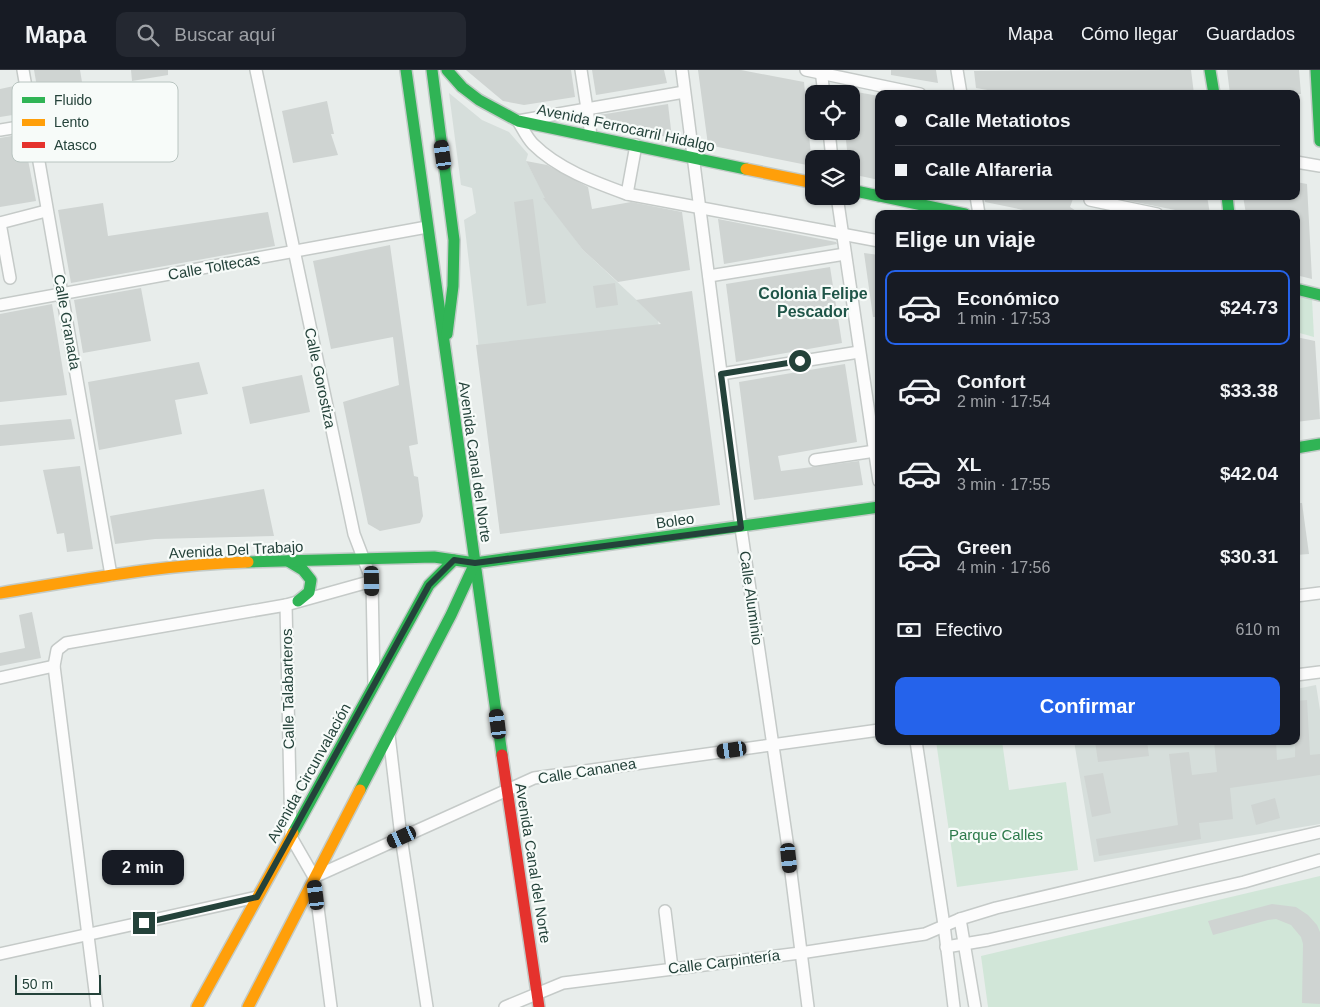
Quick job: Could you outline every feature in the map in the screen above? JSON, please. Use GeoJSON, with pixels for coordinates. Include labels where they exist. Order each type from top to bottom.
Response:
{"type":"FeatureCollection","features":[{"type":"Feature","properties":{"kind":"main road","name":"Avenida Canal del Norte"},"geometry":{"type":"LineString","coordinates":[[406,70],[445,355],[488,642],[506,790],[539,1007]]}},
{"type":"Feature","properties":{"kind":"main road"},"geometry":{"type":"LineString","coordinates":[[432,70],[454,240],[453,286],[445,355]]}},
{"type":"Feature","properties":{"kind":"main road","name":"Avenida Ferrocarril Hidalgo"},"geometry":{"type":"LineString","coordinates":[[447,70],[473,97],[491,109],[518,121],[805,181]]}},
{"type":"Feature","properties":{"kind":"main road"},"geometry":{"type":"LineString","coordinates":[[1210,70],[1213,90]]}},
{"type":"Feature","properties":{"kind":"main road"},"geometry":{"type":"LineString","coordinates":[[1316,70],[1320,141]]}},
{"type":"Feature","properties":{"kind":"main road"},"geometry":{"type":"LineString","coordinates":[[860,192],[875,195]]}},
{"type":"Feature","properties":{"kind":"main road"},"geometry":{"type":"LineString","coordinates":[[898,200],[946,210]]}},
{"type":"Feature","properties":{"kind":"main road"},"geometry":{"type":"LineString","coordinates":[[1300,290],[1320,295]]}},
{"type":"Feature","properties":{"kind":"main road"},"geometry":{"type":"LineString","coordinates":[[1300,447],[1320,444]]}},
{"type":"Feature","properties":{"kind":"main road","name":"Boleo"},"geometry":{"type":"LineString","coordinates":[[475,563],[741,528],[875,508]]}},
{"type":"Feature","properties":{"kind":"main road","name":"Avenida Del Trabajo"},"geometry":{"type":"LineString","coordinates":[[0,593],[112,575],[210,563],[434,557],[475,563]]}},
{"type":"Feature","properties":{"kind":"main road","name":"Avenida Circunvalación"},"geometry":{"type":"LineString","coordinates":[[197,1007],[429,585],[454,560]]}},
{"type":"Feature","properties":{"kind":"main road"},"geometry":{"type":"LineString","coordinates":[[288,561],[303,570],[311,580],[309,592],[292,603]]}},
{"type":"Feature","properties":{"kind":"main road"},"geometry":{"type":"LineString","coordinates":[[248,1007],[451,616],[475,563]]}},
{"type":"Feature","properties":{"kind":"street","name":"Calle Gorostiza"},"geometry":{"type":"LineString","coordinates":[[256,70],[354,534],[372,581],[374,686]]}},
{"type":"Feature","properties":{"kind":"street"},"geometry":{"type":"LineString","coordinates":[[581,70],[591,135]]}},
{"type":"Feature","properties":{"kind":"street","name":"Calle Aluminio"},"geometry":{"type":"LineString","coordinates":[[682,70],[741,528],[771,744],[787,841],[808,1007]]}},
{"type":"Feature","properties":{"kind":"street"},"geometry":{"type":"LineString","coordinates":[[806,70],[847,70]]}},
{"type":"Feature","properties":{"kind":"street"},"geometry":{"type":"LineString","coordinates":[[957,70],[960,90]]}},
{"type":"Feature","properties":{"kind":"street"},"geometry":{"type":"LineString","coordinates":[[821,71],[823,85]]}},
{"type":"Feature","properties":{"kind":"street"},"geometry":{"type":"LineString","coordinates":[[821,71],[903,90]]}},
{"type":"Feature","properties":{"kind":"street"},"geometry":{"type":"LineString","coordinates":[[684,92],[518,121],[532,143],[555,160],[590,180],[627,194],[875,240]]}},
{"type":"Feature","properties":{"kind":"street"},"geometry":{"type":"LineString","coordinates":[[627,194],[636,145]]}},
{"type":"Feature","properties":{"kind":"street","name":"Calle Granada"},"geometry":{"type":"LineString","coordinates":[[37,162],[112,575]]}},
{"type":"Feature","properties":{"kind":"street"},"geometry":{"type":"LineString","coordinates":[[1300,163],[1320,166]]}},
{"type":"Feature","properties":{"kind":"street"},"geometry":{"type":"LineString","coordinates":[[1090,200],[1137,210]]}},
{"type":"Feature","properties":{"kind":"street"},"geometry":{"type":"LineString","coordinates":[[815,460],[875,451],[838,205]]}},
{"type":"Feature","properties":{"kind":"street"},"geometry":{"type":"LineString","coordinates":[[10,278],[0,223],[46,211]]}},
{"type":"Feature","properties":{"kind":"street","name":"Calle Toltecas"},"geometry":{"type":"LineString","coordinates":[[0,305],[427,227]]}},
{"type":"Feature","properties":{"kind":"street"},"geometry":{"type":"LineString","coordinates":[[709,276],[845,254]]}},
{"type":"Feature","properties":{"kind":"street"},"geometry":{"type":"LineString","coordinates":[[721,374],[859,352]]}},
{"type":"Feature","properties":{"kind":"street"},"geometry":{"type":"LineString","coordinates":[[97,1007],[54,666],[57,650],[66,643],[292,603],[372,581]]}},
{"type":"Feature","properties":{"kind":"street"},"geometry":{"type":"LineString","coordinates":[[1300,596],[1320,593]]}},
{"type":"Feature","properties":{"kind":"street","name":"Calle Talabarteros"},"geometry":{"type":"LineString","coordinates":[[292,603],[291,837],[314,877],[331,1007]]}},
{"type":"Feature","properties":{"kind":"street"},"geometry":{"type":"LineString","coordinates":[[0,678],[54,666]]}},
{"type":"Feature","properties":{"kind":"street"},"geometry":{"type":"LineString","coordinates":[[1300,674],[1320,672]]}},
{"type":"Feature","properties":{"kind":"street","name":"Calle Cananea"},"geometry":{"type":"LineString","coordinates":[[314,877],[534,778],[875,731]]}},
{"type":"Feature","properties":{"kind":"street"},"geometry":{"type":"LineString","coordinates":[[389,735],[427,1007]]}},
{"type":"Feature","properties":{"kind":"street"},"geometry":{"type":"LineString","coordinates":[[917,745],[944,925],[954,1007]]}},
{"type":"Feature","properties":{"kind":"street","name":"Calle Carpintería"},"geometry":{"type":"LineString","coordinates":[[505,1007],[537,992],[563,983],[800,953],[925,934],[960,919],[996,908],[1320,832]]}},
{"type":"Feature","properties":{"kind":"street"},"geometry":{"type":"LineString","coordinates":[[946,947],[966,945],[1244,882],[1320,860]]}},
{"type":"Feature","properties":{"kind":"street"},"geometry":{"type":"LineString","coordinates":[[0,954],[257,897]]}},
{"type":"Feature","properties":{"kind":"street"},"geometry":{"type":"LineString","coordinates":[[665,911],[672,968]]}},
{"type":"Feature","properties":{"kind":"street"},"geometry":{"type":"LineString","coordinates":[[960,919],[966,945],[974,1007]]}},
{"type":"Feature","properties":{"kind":"shaded area"},"geometry":{"type":"Polygon","coordinates":[[[449,93],[482,120],[509,132],[528,154],[526,161],[549,204],[583,250],[658,320],[682,510],[500,531],[464,220],[476,213],[472,188],[461,185],[449,93]]]}},
{"type":"Feature","properties":{"kind":"shaded area"},"geometry":{"type":"Polygon","coordinates":[[[1316,685],[1320,710],[1320,824],[1094,862],[1075,745],[1300,745],[1300,688],[1316,685]]]}},
{"type":"Feature","properties":{"kind":"green space"},"geometry":{"type":"Polygon","coordinates":[[[1300,297],[1312,299],[1314,337],[1300,333],[1300,297]]]}},
{"type":"Feature","properties":{"kind":"green space","name":"Parque Calles"},"geometry":{"type":"Polygon","coordinates":[[[937,745],[1003,745],[1009,790],[1066,782],[1078,870],[957,887],[937,745]]]}},
{"type":"Feature","properties":{"kind":"green space"},"geometry":{"type":"Polygon","coordinates":[[[1320,876],[1320,1007],[988,1007],[981,956],[1320,876]]]}},
{"type":"Feature","properties":{"kind":"building"},"geometry":{"type":"Polygon","coordinates":[[[34,70],[80,70],[82,82],[36,82],[34,70]]]}},
{"type":"Feature","properties":{"kind":"building"},"geometry":{"type":"Polygon","coordinates":[[[131,70],[168,70],[168,75],[132,81],[131,70]]]}},
{"type":"Feature","properties":{"kind":"building"},"geometry":{"type":"Polygon","coordinates":[[[466,70],[571,70],[575,97],[524,105],[503,101],[466,70]]]}},
{"type":"Feature","properties":{"kind":"building"},"geometry":{"type":"Polygon","coordinates":[[[592,70],[664,70],[667,83],[596,95],[592,70]]]}},
{"type":"Feature","properties":{"kind":"building"},"geometry":{"type":"Polygon","coordinates":[[[698,70],[741,70],[804,82],[805,140],[810,140],[810,150],[805,150],[805,165],[708,145],[698,70]]]}},
{"type":"Feature","properties":{"kind":"building"},"geometry":{"type":"Polygon","coordinates":[[[891,70],[936,70],[938,83],[891,75],[891,70]]]}},
{"type":"Feature","properties":{"kind":"building"},"geometry":{"type":"Polygon","coordinates":[[[1191,70],[1194,90],[988,90],[976,88],[974,71],[1191,70]]]}},
{"type":"Feature","properties":{"kind":"building"},"geometry":{"type":"Polygon","coordinates":[[[1227,70],[1299,70],[1301,94],[1300,90],[1230,90],[1227,70]]]}},
{"type":"Feature","properties":{"kind":"building"},"geometry":{"type":"Polygon","coordinates":[[[12,86],[12,115],[0,117],[0,89],[12,86]]]}},
{"type":"Feature","properties":{"kind":"building"},"geometry":{"type":"Polygon","coordinates":[[[860,93],[875,95],[875,179],[860,176],[860,150],[847,150],[846,140],[860,140],[860,93]]]}},
{"type":"Feature","properties":{"kind":"building"},"geometry":{"type":"Polygon","coordinates":[[[327,101],[334,134],[331,134],[338,155],[293,163],[282,111],[327,101]]]}},
{"type":"Feature","properties":{"kind":"building"},"geometry":{"type":"Polygon","coordinates":[[[668,104],[672,138],[600,123],[599,115],[668,104]]]}},
{"type":"Feature","properties":{"kind":"building"},"geometry":{"type":"Polygon","coordinates":[[[12,136],[12,162],[28,162],[36,201],[0,207],[0,138],[12,136]]]}},
{"type":"Feature","properties":{"kind":"building"},"geometry":{"type":"Polygon","coordinates":[[[526,161],[547,165],[588,187],[592,209],[631,202],[682,212],[690,270],[618,282],[583,250],[543,198],[545,198],[526,161]]]}},
{"type":"Feature","properties":{"kind":"building"},"geometry":{"type":"Polygon","coordinates":[[[1300,183],[1307,184],[1312,279],[1300,276],[1300,210],[1245,210],[1244,200],[1300,200],[1300,183]]]}},
{"type":"Feature","properties":{"kind":"building"},"geometry":{"type":"Polygon","coordinates":[[[533,199],[546,303],[527,306],[514,202],[533,199]]]}},
{"type":"Feature","properties":{"kind":"building"},"geometry":{"type":"Polygon","coordinates":[[[985,200],[1073,200],[1070,207],[1075,210],[1024,210],[985,202],[985,200]]]}},
{"type":"Feature","properties":{"kind":"building"},"geometry":{"type":"Polygon","coordinates":[[[1125,200],[1208,200],[1209,210],[1176,210],[1125,200]]]}},
{"type":"Feature","properties":{"kind":"building"},"geometry":{"type":"Polygon","coordinates":[[[103,203],[108,236],[268,212],[275,246],[71,283],[58,210],[103,203]]]}},
{"type":"Feature","properties":{"kind":"building"},"geometry":{"type":"Polygon","coordinates":[[[718,219],[836,242],[837,244],[724,264],[718,219]]]}},
{"type":"Feature","properties":{"kind":"building"},"geometry":{"type":"Polygon","coordinates":[[[390,245],[418,444],[409,446],[414,476],[418,477],[423,516],[420,523],[380,531],[368,524],[343,402],[399,385],[393,337],[331,349],[313,261],[390,245]]]}},
{"type":"Feature","properties":{"kind":"building"},"geometry":{"type":"Polygon","coordinates":[[[864,253],[875,254],[875,317],[873,317],[864,253]]]}},
{"type":"Feature","properties":{"kind":"building"},"geometry":{"type":"Polygon","coordinates":[[[830,267],[842,343],[736,362],[726,284],[830,267]]]}},
{"type":"Feature","properties":{"kind":"building"},"geometry":{"type":"Polygon","coordinates":[[[615,283],[618,305],[596,308],[593,286],[615,283]]]}},
{"type":"Feature","properties":{"kind":"building"},"geometry":{"type":"Polygon","coordinates":[[[141,288],[151,341],[83,353],[74,300],[141,288]]]}},
{"type":"Feature","properties":{"kind":"building"},"geometry":{"type":"Polygon","coordinates":[[[692,291],[720,505],[500,534],[476,345],[661,324],[636,300],[692,291]]]}},
{"type":"Feature","properties":{"kind":"building"},"geometry":{"type":"Polygon","coordinates":[[[52,304],[67,395],[0,402],[0,314],[52,304]]]}},
{"type":"Feature","properties":{"kind":"building"},"geometry":{"type":"Polygon","coordinates":[[[1300,338],[1315,341],[1320,419],[1300,422],[1300,338]]]}},
{"type":"Feature","properties":{"kind":"building"},"geometry":{"type":"Polygon","coordinates":[[[199,362],[208,394],[175,400],[182,434],[99,450],[88,382],[199,362]]]}},
{"type":"Feature","properties":{"kind":"building"},"geometry":{"type":"Polygon","coordinates":[[[845,364],[857,442],[778,456],[781,471],[859,461],[863,485],[754,500],[739,382],[845,364]]]}},
{"type":"Feature","properties":{"kind":"building"},"geometry":{"type":"Polygon","coordinates":[[[302,375],[310,412],[250,424],[242,387],[302,375]]]}},
{"type":"Feature","properties":{"kind":"building"},"geometry":{"type":"Polygon","coordinates":[[[71,419],[75,439],[0,446],[0,425],[71,419]]]}},
{"type":"Feature","properties":{"kind":"building"},"geometry":{"type":"Polygon","coordinates":[[[80,466],[93,549],[67,552],[64,533],[57,534],[43,470],[80,466]]]}},
{"type":"Feature","properties":{"kind":"building"},"geometry":{"type":"Polygon","coordinates":[[[264,489],[274,536],[155,539],[115,544],[110,516],[264,489]]]}},
{"type":"Feature","properties":{"kind":"building"},"geometry":{"type":"Polygon","coordinates":[[[1300,503],[1302,503],[1309,554],[1300,555],[1300,503]]]}},
{"type":"Feature","properties":{"kind":"building"},"geometry":{"type":"Polygon","coordinates":[[[32,612],[41,658],[0,666],[0,653],[25,648],[19,615],[32,612]]]}},
{"type":"Feature","properties":{"kind":"building"},"geometry":{"type":"Polygon","coordinates":[[[1307,700],[1310,755],[1320,754],[1320,775],[1230,788],[1233,819],[1199,823],[1201,839],[1099,856],[1096,839],[1178,825],[1169,754],[1189,752],[1192,775],[1217,772],[1214,745],[1276,745],[1277,760],[1295,757],[1295,745],[1300,745],[1300,701],[1307,700]]]}},
{"type":"Feature","properties":{"kind":"building"},"geometry":{"type":"Polygon","coordinates":[[[1096,745],[1148,745],[1149,756],[1098,762],[1096,745]]]}},
{"type":"Feature","properties":{"kind":"building"},"geometry":{"type":"Polygon","coordinates":[[[1103,773],[1111,813],[1092,817],[1084,776],[1103,773]]]}},
{"type":"Feature","properties":{"kind":"building"},"geometry":{"type":"Polygon","coordinates":[[[1275,798],[1280,818],[1256,825],[1251,805],[1275,798]]]}},
{"type":"Feature","properties":{"kind":"building"},"geometry":{"type":"Polygon","coordinates":[[[1272,904],[1296,907],[1308,915],[1317,925],[1320,932],[1320,1004],[1302,1003],[1303,944],[1301,937],[1291,925],[1276,919],[1268,920],[1213,935],[1208,921],[1272,904]]]}},
{"type":"Feature","properties":{"kind":"traffic: fast"},"geometry":{"type":"LineString","coordinates":[[406,70],[502,755]]}},
{"type":"Feature","properties":{"kind":"traffic: fast"},"geometry":{"type":"LineString","coordinates":[[432,70],[454,240],[453,286],[447,334]]}},
{"type":"Feature","properties":{"kind":"traffic: fast"},"geometry":{"type":"LineString","coordinates":[[447,70],[462,87],[479,100],[518,121],[746,169]]}},
{"type":"Feature","properties":{"kind":"traffic: fast"},"geometry":{"type":"LineString","coordinates":[[1210,70],[1213,90]]}},
{"type":"Feature","properties":{"kind":"traffic: fast"},"geometry":{"type":"LineString","coordinates":[[1316,70],[1320,141]]}},
{"type":"Feature","properties":{"kind":"traffic: fast"},"geometry":{"type":"LineString","coordinates":[[860,192],[875,195]]}},
{"type":"Feature","properties":{"kind":"traffic: fast"},"geometry":{"type":"LineString","coordinates":[[899,200],[946,210]]}},
{"type":"Feature","properties":{"kind":"traffic: fast"},"geometry":{"type":"LineString","coordinates":[[1227,200],[1229,210]]}},
{"type":"Feature","properties":{"kind":"traffic: fast"},"geometry":{"type":"LineString","coordinates":[[1300,290],[1320,295]]}},
{"type":"Feature","properties":{"kind":"traffic: fast"},"geometry":{"type":"LineString","coordinates":[[1300,447],[1320,444]]}},
{"type":"Feature","properties":{"kind":"traffic: fast"},"geometry":{"type":"LineString","coordinates":[[248,562],[434,557],[475,563],[875,508]]}},
{"type":"Feature","properties":{"kind":"traffic: fast"},"geometry":{"type":"LineString","coordinates":[[293,833],[429,585],[454,560]]}},
{"type":"Feature","properties":{"kind":"traffic: fast"},"geometry":{"type":"LineString","coordinates":[[288,561],[303,570],[311,580],[309,592],[298,601]]}},
{"type":"Feature","properties":{"kind":"traffic: fast"},"geometry":{"type":"LineString","coordinates":[[360,790],[451,615],[475,563]]}},
{"type":"Feature","properties":{"kind":"traffic: slow"},"geometry":{"type":"LineString","coordinates":[[746,169],[805,181]]}},
{"type":"Feature","properties":{"kind":"traffic: slow"},"geometry":{"type":"LineString","coordinates":[[0,593],[155,569],[248,562]]}},
{"type":"Feature","properties":{"kind":"traffic: slow"},"geometry":{"type":"LineString","coordinates":[[248,1007],[360,790]]}},
{"type":"Feature","properties":{"kind":"traffic: slow"},"geometry":{"type":"LineString","coordinates":[[197,1007],[293,833]]}},
{"type":"Feature","properties":{"kind":"traffic: jam"},"geometry":{"type":"LineString","coordinates":[[502,755],[539,1007]]}},
{"type":"Feature","properties":{"kind":"district","name":"Colonia Felipe Pescador"},"geometry":{"type":"Point","coordinates":[813,302]}},
{"type":"Feature","properties":{"kind":"route"},"geometry":{"type":"LineString","coordinates":[[144,923],[257,897],[429,585],[454,560],[475,563],[741,528],[721,374],[800,361]]}}]}
